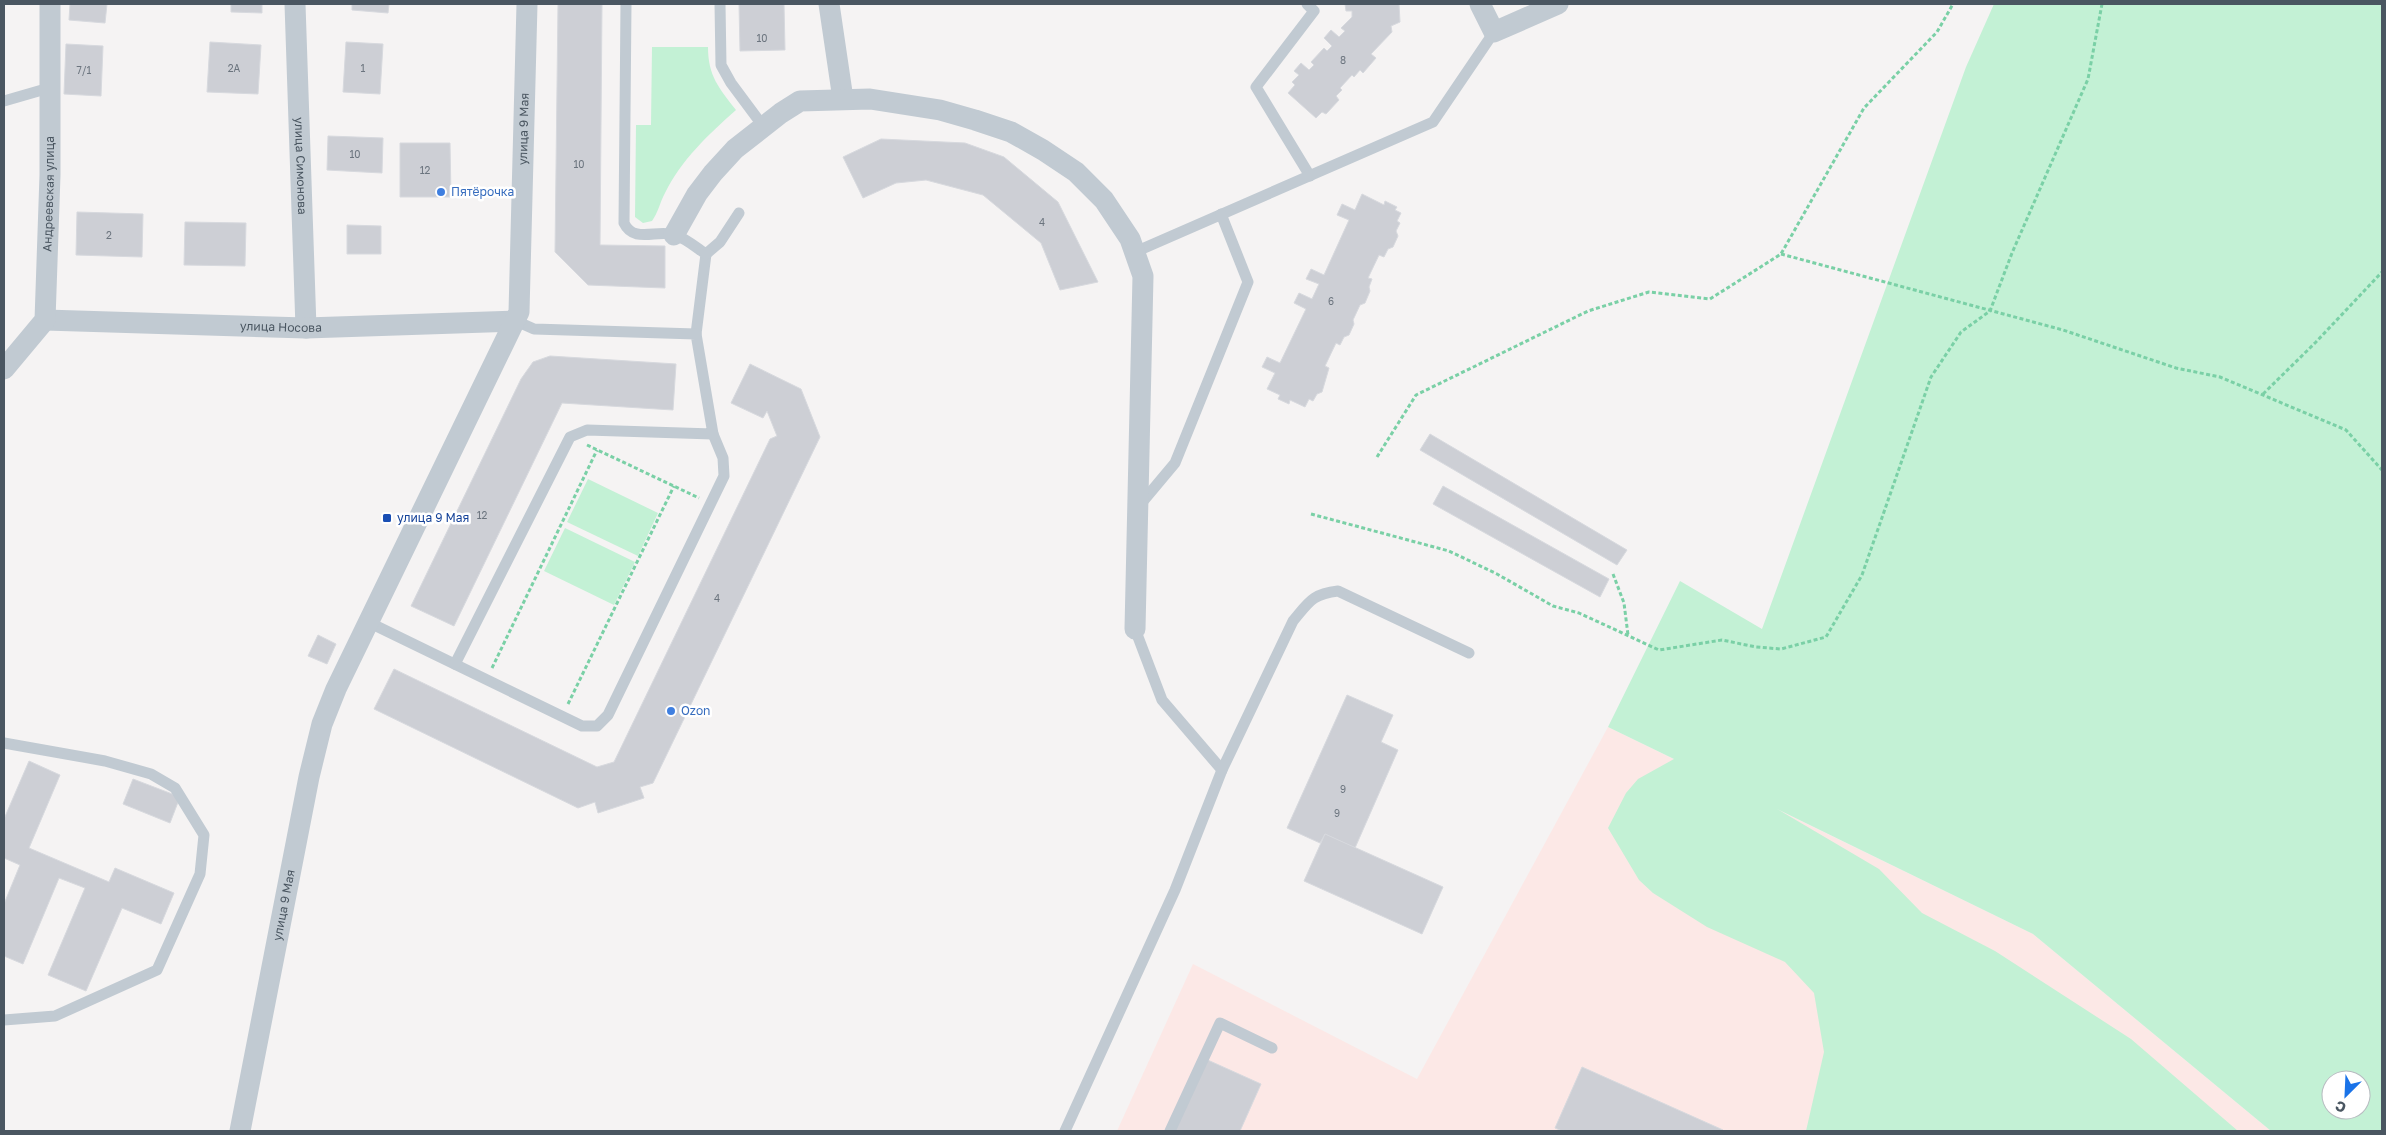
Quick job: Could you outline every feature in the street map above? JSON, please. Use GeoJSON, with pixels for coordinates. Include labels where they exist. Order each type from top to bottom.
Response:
{"type":"FeatureCollection","features":[{"type":"Feature","properties":{"kind":"street","name":"Андреевская улица"},"geometry":{"type":"LineString","coordinates":[[45,320],[50,175],[50,4]]}},
{"type":"Feature","properties":{"kind":"street","name":"улица Симонова"},"geometry":{"type":"LineString","coordinates":[[295,4],[306,328]]}},
{"type":"Feature","properties":{"kind":"street","name":"улица 9 Мая"},"geometry":{"type":"LineString","coordinates":[[240,1131],[309,777],[322,724],[336,689],[368,622],[516,321],[521,304],[527,4]]}},
{"type":"Feature","properties":{"kind":"street"},"geometry":{"type":"LineString","coordinates":[[829,4],[844,99]]}},
{"type":"Feature","properties":{"kind":"street"},"geometry":{"type":"LineString","coordinates":[[1480,4],[1494,32],[1558,4]]}},
{"type":"Feature","properties":{"kind":"street"},"geometry":{"type":"LineString","coordinates":[[674,235],[697,194],[735,149],[763,126],[800,102],[870,98],[940,110],[1011,132],[1076,172],[1104,200],[1130,239],[1143,276],[1136,629]]}},
{"type":"Feature","properties":{"kind":"street","name":"улица Носова"},"geometry":{"type":"LineString","coordinates":[[45,320],[306,328],[516,321]]}},
{"type":"Feature","properties":{"kind":"street"},"geometry":{"type":"LineString","coordinates":[[4,369],[45,320]]}},
{"type":"Feature","properties":{"kind":"lane"},"geometry":{"type":"LineString","coordinates":[[626,4],[624,223],[628,230],[636,234],[674,235],[706,254]]}},
{"type":"Feature","properties":{"kind":"lane"},"geometry":{"type":"LineString","coordinates":[[720,4],[721,66],[731,83],[763,126]]}},
{"type":"Feature","properties":{"kind":"lane"},"geometry":{"type":"LineString","coordinates":[[1307,4],[1314,11],[1256,87],[1310,176]]}},
{"type":"Feature","properties":{"kind":"lane"},"geometry":{"type":"LineString","coordinates":[[1135,252],[1433,122],[1494,32]]}},
{"type":"Feature","properties":{"kind":"lane"},"geometry":{"type":"LineString","coordinates":[[4,101],[49,88]]}},
{"type":"Feature","properties":{"kind":"lane"},"geometry":{"type":"LineString","coordinates":[[368,622],[563,716],[590,727],[603,722],[724,476],[723,458],[713,434],[696,334],[706,254],[720,242],[739,213]]}},
{"type":"Feature","properties":{"kind":"lane"},"geometry":{"type":"LineString","coordinates":[[1138,507],[1175,463],[1248,282],[1221,214]]}},
{"type":"Feature","properties":{"kind":"lane"},"geometry":{"type":"LineString","coordinates":[[516,321],[534,329],[696,334]]}},
{"type":"Feature","properties":{"kind":"lane"},"geometry":{"type":"LineString","coordinates":[[455,664],[570,437],[587,430],[713,434]]}},
{"type":"Feature","properties":{"kind":"lane"},"geometry":{"type":"LineString","coordinates":[[1065,1131],[1175,890],[1222,770],[1293,621],[1308,603],[1322,593],[1338,591],[1469,653]]}},
{"type":"Feature","properties":{"kind":"lane"},"geometry":{"type":"LineString","coordinates":[[1136,629],[1162,700],[1222,770]]}},
{"type":"Feature","properties":{"kind":"lane"},"geometry":{"type":"LineString","coordinates":[[4,743],[105,761],[151,774],[175,788],[204,835],[200,874],[157,970],[55,1016],[4,1020]]}},
{"type":"Feature","properties":{"kind":"lane"},"geometry":{"type":"LineString","coordinates":[[1170,1131],[1220,1023],[1272,1048]]}},
{"type":"Feature","properties":{"kind":"path"},"geometry":{"type":"LineString","coordinates":[[1377,457],[1416,395],[1588,311],[1648,292],[1710,299],[1781,254],[1864,108],[1937,32],[1953,4]]}},
{"type":"Feature","properties":{"kind":"path"},"geometry":{"type":"LineString","coordinates":[[1311,514],[1449,551],[1497,574],[1553,606],[1579,613],[1659,650],[1722,640],[1756,647],[1781,649],[1826,637],[1862,575],[1931,378],[1961,332],[1990,311],[2012,253],[2088,79],[2102,4]]}},
{"type":"Feature","properties":{"kind":"path"},"geometry":{"type":"LineString","coordinates":[[1781,254],[2063,330],[2176,368],[2220,377],[2346,430],[2382,470]]}},
{"type":"Feature","properties":{"kind":"path"},"geometry":{"type":"LineString","coordinates":[[2263,394],[2316,342],[2382,272]]}},
{"type":"Feature","properties":{"kind":"path"},"geometry":{"type":"LineString","coordinates":[[570,437],[711,504]]}},
{"type":"Feature","properties":{"kind":"path"},"geometry":{"type":"LineString","coordinates":[[487,680],[597,450]]}},
{"type":"Feature","properties":{"kind":"path"},"geometry":{"type":"LineString","coordinates":[[563,716],[674,486]]}},
{"type":"Feature","properties":{"kind":"path"},"geometry":{"type":"LineString","coordinates":[[1613,574],[1624,603],[1628,636]]}},
{"type":"Feature","properties":{"kind":"shaded area"},"geometry":{"type":"Polygon","coordinates":[[[1608,727],[2033,934],[2271,1131],[1117,1131],[1193,964],[1417,1079],[1608,727]]]}},
{"type":"Feature","properties":{"kind":"green space"},"geometry":{"type":"Polygon","coordinates":[[[1994,4],[2382,4],[2382,1131],[2271,1131],[2033,934],[1777,809],[1879,869],[1922,913],[1995,951],[2131,1039],[2238,1131],[1806,1131],[1824,1052],[1814,993],[1785,962],[1707,927],[1653,893],[1639,880],[1608,828],[1626,793],[1638,779],[1674,759],[1608,727],[1680,581],[1762,629],[1966,67],[1994,4]]]}},
{"type":"Feature","properties":{"kind":"green space"},"geometry":{"type":"Polygon","coordinates":[[[652,47],[708,47],[712,74],[736,110],[687,159],[663,196],[652,221],[643,223],[635,217],[636,125],[651,125],[652,47]]]}},
{"type":"Feature","properties":{"kind":"green space"},"geometry":{"type":"Polygon","coordinates":[[[588,479],[658,513],[638,556],[567,522],[588,479]]]}},
{"type":"Feature","properties":{"kind":"green space"},"geometry":{"type":"Polygon","coordinates":[[[565,528],[635,562],[614,605],[544,571],[565,528]]]}},
{"type":"Feature","properties":{"kind":"building"},"geometry":{"type":"Polygon","coordinates":[[[70,4],[107,4],[105,23],[69,20],[70,4]]]}},
{"type":"Feature","properties":{"kind":"building"},"geometry":{"type":"Polygon","coordinates":[[[231,4],[262,4],[262,13],[231,12],[231,4]]]}},
{"type":"Feature","properties":{"kind":"building"},"geometry":{"type":"Polygon","coordinates":[[[352,4],[389,4],[388,13],[352,10],[352,4]]]}},
{"type":"Feature","properties":{"kind":"building"},"geometry":{"type":"Polygon","coordinates":[[[558,4],[602,4],[600,245],[665,246],[665,288],[588,285],[555,252],[558,4]]]}},
{"type":"Feature","properties":{"kind":"building"},"geometry":{"type":"Polygon","coordinates":[[[739,4],[784,4],[785,50],[740,51],[739,4]]]}},
{"type":"Feature","properties":{"kind":"building"},"geometry":{"type":"Polygon","coordinates":[[[1345,4],[1399,4],[1400,22],[1391,26],[1392,32],[1371,54],[1376,58],[1363,73],[1360,70],[1354,77],[1352,75],[1340,88],[1342,90],[1336,96],[1339,100],[1326,114],[1322,112],[1316,118],[1288,93],[1295,85],[1292,82],[1299,75],[1294,71],[1301,63],[1309,70],[1314,65],[1311,62],[1324,48],[1327,51],[1332,46],[1324,38],[1331,30],[1339,37],[1345,31],[1341,28],[1352,17],[1352,11],[1346,11],[1345,4]]]}},
{"type":"Feature","properties":{"kind":"building"},"geometry":{"type":"Polygon","coordinates":[[[210,42],[261,45],[258,94],[207,92],[210,42]]]}},
{"type":"Feature","properties":{"kind":"building"},"geometry":{"type":"Polygon","coordinates":[[[346,42],[383,44],[380,94],[343,92],[346,42]]]}},
{"type":"Feature","properties":{"kind":"building"},"geometry":{"type":"Polygon","coordinates":[[[66,44],[103,46],[101,96],[64,94],[66,44]]]}},
{"type":"Feature","properties":{"kind":"building"},"geometry":{"type":"Polygon","coordinates":[[[328,136],[383,138],[382,173],[327,170],[328,136]]]}},
{"type":"Feature","properties":{"kind":"building"},"geometry":{"type":"Polygon","coordinates":[[[881,139],[965,143],[1004,157],[1058,202],[1098,282],[1060,290],[1041,243],[983,195],[926,180],[896,183],[863,198],[843,157],[881,139]]]}},
{"type":"Feature","properties":{"kind":"building"},"geometry":{"type":"Polygon","coordinates":[[[400,143],[450,143],[451,197],[400,197],[400,143]]]}},
{"type":"Feature","properties":{"kind":"building"},"geometry":{"type":"Polygon","coordinates":[[[1362,194],[1384,205],[1385,201],[1397,207],[1395,210],[1401,213],[1397,221],[1400,223],[1396,231],[1398,236],[1393,247],[1388,249],[1384,257],[1379,255],[1368,278],[1372,279],[1369,287],[1370,291],[1365,303],[1360,305],[1349,335],[1344,337],[1340,345],[1336,343],[1325,366],[1329,368],[1322,392],[1317,394],[1313,401],[1309,399],[1305,407],[1290,400],[1289,404],[1278,399],[1280,395],[1267,389],[1275,373],[1262,367],[1267,357],[1280,363],[1306,309],[1294,303],[1299,293],[1312,299],[1319,284],[1306,279],[1311,269],[1324,275],[1349,220],[1337,215],[1342,204],[1355,210],[1362,194]]]}},
{"type":"Feature","properties":{"kind":"building"},"geometry":{"type":"Polygon","coordinates":[[[77,212],[143,214],[142,257],[76,255],[77,212]]]}},
{"type":"Feature","properties":{"kind":"building"},"geometry":{"type":"Polygon","coordinates":[[[185,222],[246,223],[245,266],[184,265],[185,222]]]}},
{"type":"Feature","properties":{"kind":"building"},"geometry":{"type":"Polygon","coordinates":[[[347,225],[381,226],[381,254],[347,254],[347,225]]]}},
{"type":"Feature","properties":{"kind":"building"},"geometry":{"type":"Polygon","coordinates":[[[550,356],[676,364],[673,410],[562,403],[454,626],[411,606],[521,379],[533,362],[550,356]]]}},
{"type":"Feature","properties":{"kind":"building"},"geometry":{"type":"Polygon","coordinates":[[[750,364],[801,389],[820,437],[653,783],[640,787],[644,798],[598,813],[595,802],[578,808],[374,709],[394,669],[597,767],[614,762],[770,439],[777,436],[767,411],[763,418],[731,403],[750,364]]]}},
{"type":"Feature","properties":{"kind":"building"},"geometry":{"type":"Polygon","coordinates":[[[1430,434],[1627,550],[1617,565],[1420,450],[1430,434]]]}},
{"type":"Feature","properties":{"kind":"building"},"geometry":{"type":"Polygon","coordinates":[[[1443,486],[1609,579],[1600,597],[1433,504],[1443,486]]]}},
{"type":"Feature","properties":{"kind":"building"},"geometry":{"type":"Polygon","coordinates":[[[318,635],[336,644],[327,664],[308,656],[318,635]]]}},
{"type":"Feature","properties":{"kind":"building"},"geometry":{"type":"Polygon","coordinates":[[[1347,695],[1393,715],[1381,742],[1398,750],[1355,848],[1325,834],[1320,843],[1287,828],[1347,695]]]}},
{"type":"Feature","properties":{"kind":"building"},"geometry":{"type":"Polygon","coordinates":[[[29,761],[60,775],[29,848],[109,882],[115,868],[174,893],[161,924],[122,908],[86,991],[48,975],[85,888],[59,878],[23,964],[4,956],[4,904],[20,865],[4,858],[4,819],[29,761]]]}},
{"type":"Feature","properties":{"kind":"building"},"geometry":{"type":"Polygon","coordinates":[[[133,779],[180,797],[170,823],[123,804],[133,779]]]}},
{"type":"Feature","properties":{"kind":"building"},"geometry":{"type":"Polygon","coordinates":[[[1325,834],[1443,887],[1422,934],[1304,881],[1325,834]]]}},
{"type":"Feature","properties":{"kind":"building"},"geometry":{"type":"Polygon","coordinates":[[[1201,1057],[1261,1084],[1240,1131],[1176,1131],[1169,1128],[1201,1057]]]}},
{"type":"Feature","properties":{"kind":"building"},"geometry":{"type":"Polygon","coordinates":[[[1582,1067],[1723,1130],[1562,1131],[1555,1128],[1582,1067]]]}},
{"type":"Feature","properties":{"kind":"place","name":"Пятёрочка"},"geometry":{"type":"Point","coordinates":[441,192]}},
{"type":"Feature","properties":{"kind":"place","name":"улица 9 Мая"},"geometry":{"type":"Point","coordinates":[387,518]}},
{"type":"Feature","properties":{"kind":"place","name":"Ozon"},"geometry":{"type":"Point","coordinates":[671,711]}}]}
